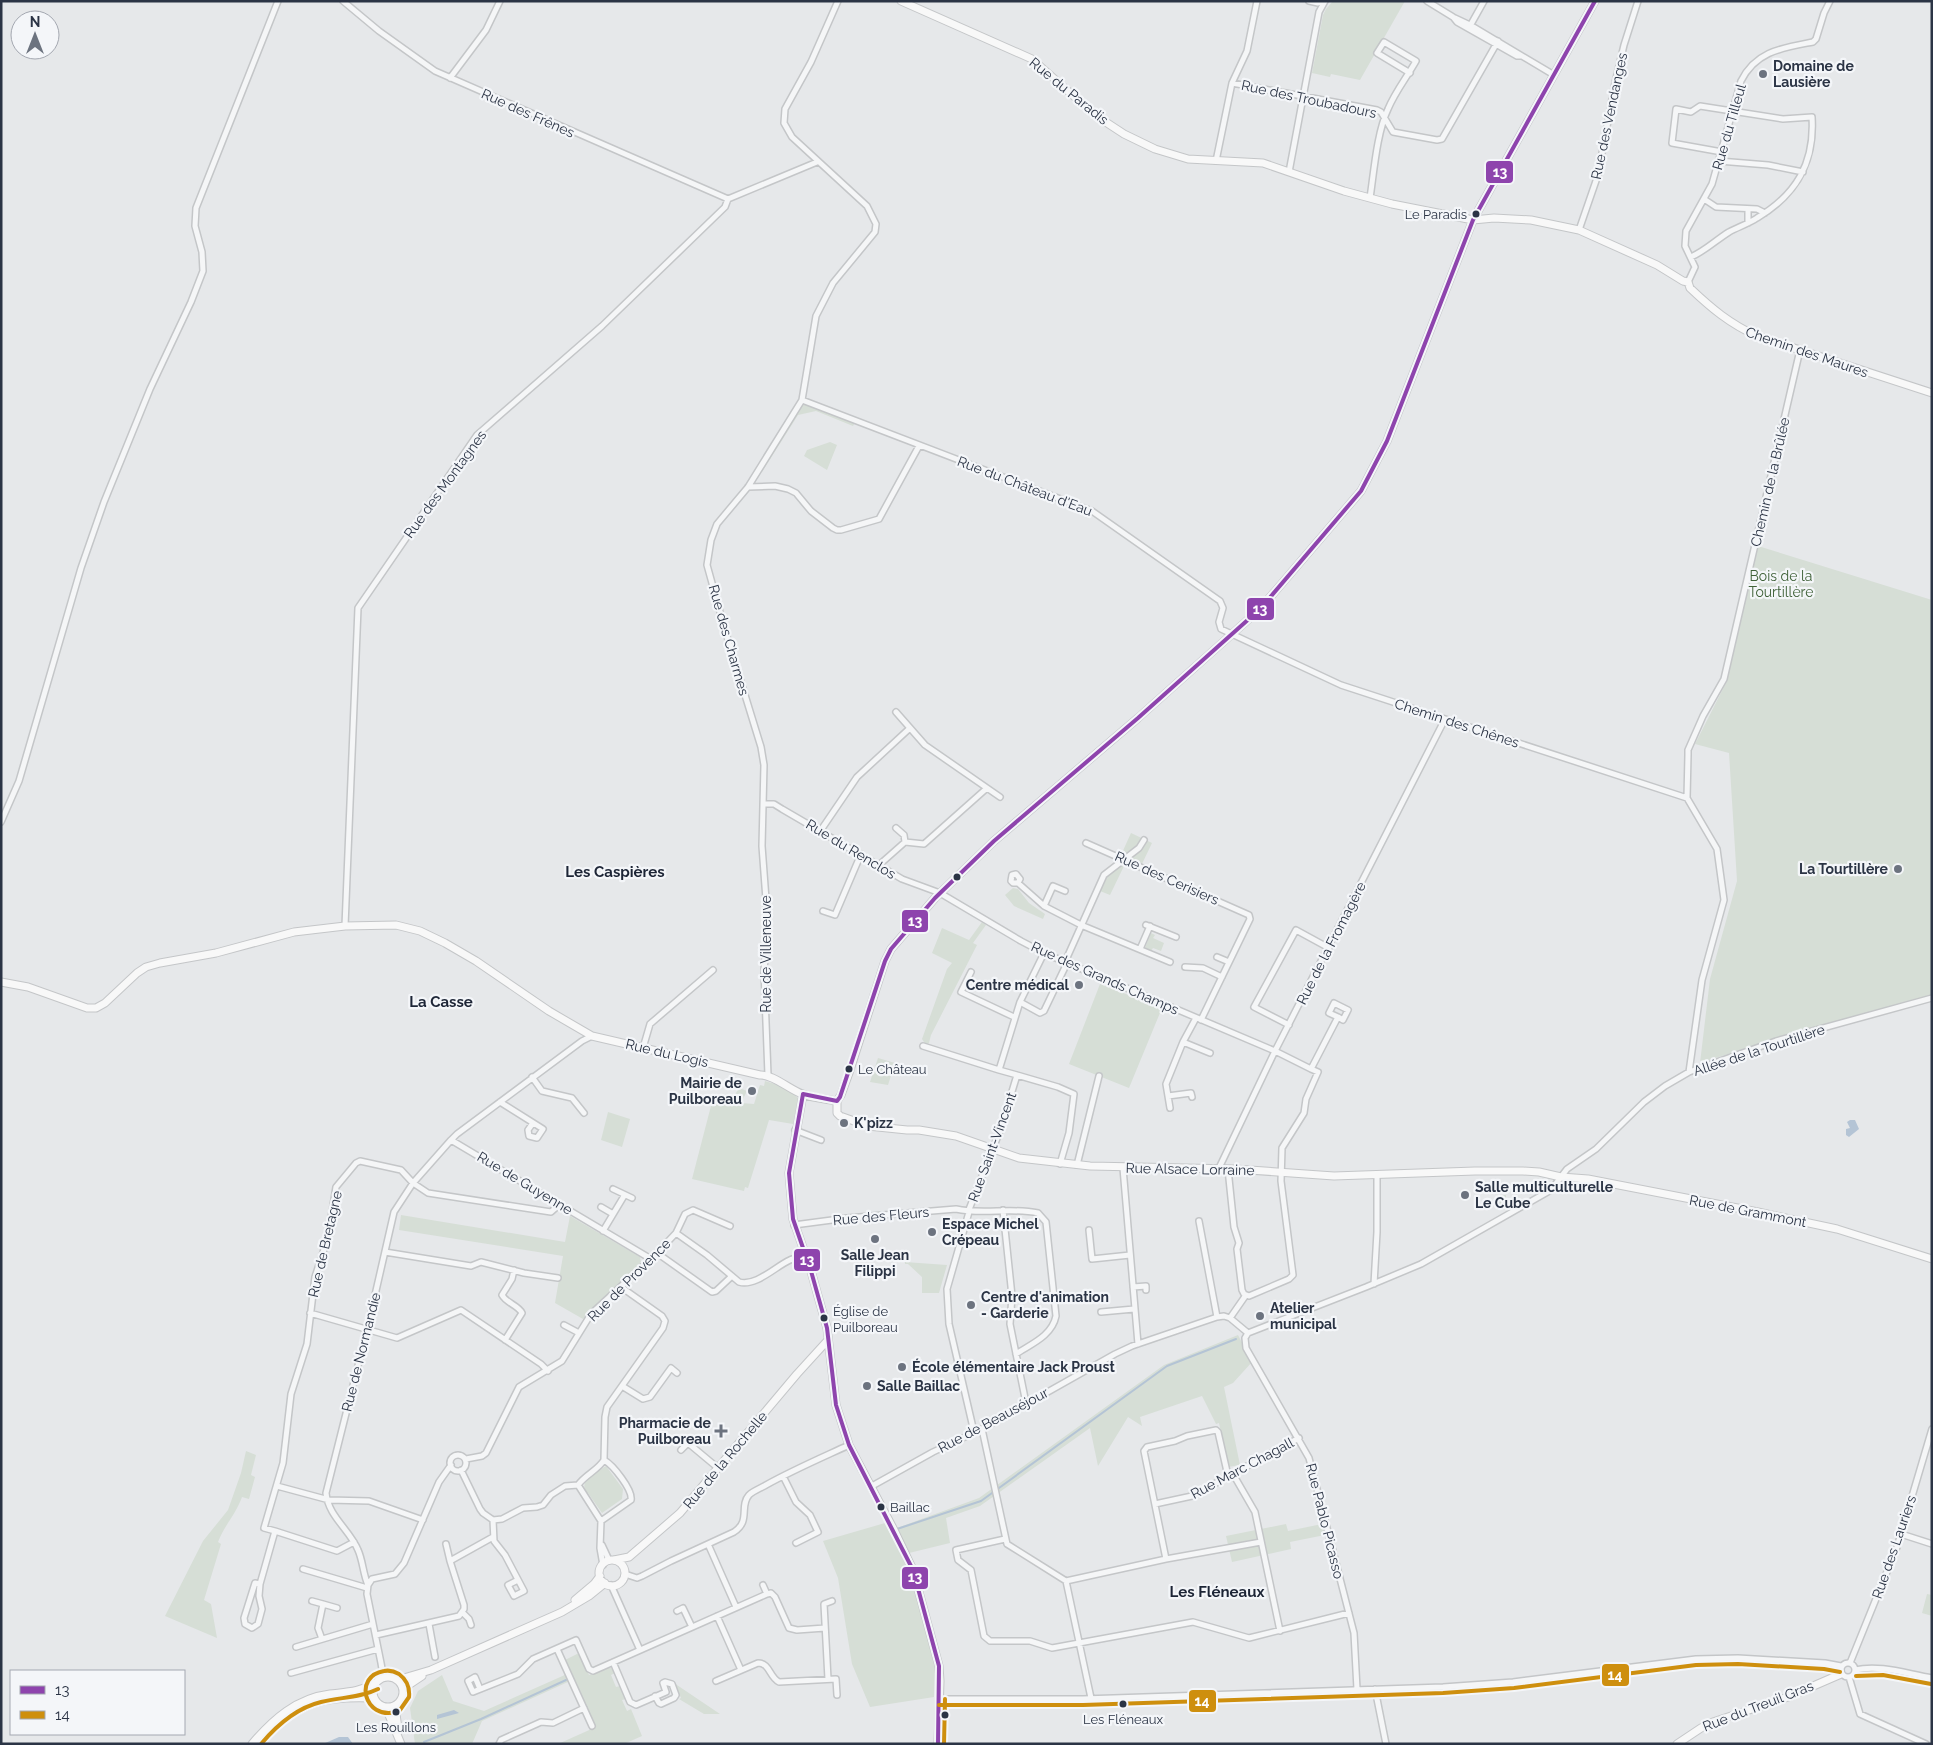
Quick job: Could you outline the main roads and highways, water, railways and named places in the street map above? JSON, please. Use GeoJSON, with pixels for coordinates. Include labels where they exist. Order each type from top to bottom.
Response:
{"type":"FeatureCollection","features":[{"type":"Feature","properties":{"kind":"water"},"geometry":{"type":"Polygon","coordinates":[[[1855,1120],[1859,1129],[1849,1137],[1846,1135],[1846,1129],[1850,1128],[1847,1122],[1855,1120]]]}},
{"type":"Feature","properties":{"kind":"water"},"geometry":{"type":"Polygon","coordinates":[[[454,1710],[459,1713],[437,1719],[437,1715],[454,1710]]]}},
{"type":"Feature","properties":{"kind":"water"},"geometry":{"type":"Polygon","coordinates":[[[339,1737],[348,1737],[353,1744],[323,1744],[339,1737]]]}},
{"type":"Feature","properties":{"kind":"waterway"},"geometry":{"type":"LineString","coordinates":[[897,1529],[981,1501],[1167,1366],[1236,1339]]}},
{"type":"Feature","properties":{"kind":"waterway"},"geometry":{"type":"LineString","coordinates":[[424,1742],[481,1719],[566,1680]]}},
{"type":"Feature","properties":{"kind":"place","name":"Domaine de Lausière"},"geometry":{"type":"Point","coordinates":[1763,74]}},
{"type":"Feature","properties":{"kind":"place","name":"Le Paradis"},"geometry":{"type":"Point","coordinates":[1476,214]}},
{"type":"Feature","properties":{"kind":"place","name":"La Tourtillère"},"geometry":{"type":"Point","coordinates":[1898,869]}},
{"type":"Feature","properties":{"kind":"place","name":"Centre médical"},"geometry":{"type":"Point","coordinates":[1079,985]}},
{"type":"Feature","properties":{"kind":"place","name":"Le Château"},"geometry":{"type":"Point","coordinates":[849,1069]}},
{"type":"Feature","properties":{"kind":"place","name":"Mairie de Puilboreau"},"geometry":{"type":"Point","coordinates":[752,1091]}},
{"type":"Feature","properties":{"kind":"place","name":"K'pizz"},"geometry":{"type":"Point","coordinates":[844,1123]}},
{"type":"Feature","properties":{"kind":"place","name":"Salle multiculturelle Le Cube"},"geometry":{"type":"Point","coordinates":[1465,1195]}},
{"type":"Feature","properties":{"kind":"place","name":"Espace Michel Crépeau"},"geometry":{"type":"Point","coordinates":[932,1232]}},
{"type":"Feature","properties":{"kind":"place","name":"Salle Jean Filippi"},"geometry":{"type":"Point","coordinates":[875,1239]}},
{"type":"Feature","properties":{"kind":"place","name":"Centre d'animation - Garderie"},"geometry":{"type":"Point","coordinates":[971,1305]}},
{"type":"Feature","properties":{"kind":"place","name":"Atelier municipal"},"geometry":{"type":"Point","coordinates":[1260,1316]}},
{"type":"Feature","properties":{"kind":"place","name":"Église de Puilboreau"},"geometry":{"type":"Point","coordinates":[824,1318]}},
{"type":"Feature","properties":{"kind":"place","name":"École élémentaire Jack Proust"},"geometry":{"type":"Point","coordinates":[902,1367]}},
{"type":"Feature","properties":{"kind":"place","name":"Salle Baillac"},"geometry":{"type":"Point","coordinates":[867,1386]}},
{"type":"Feature","properties":{"kind":"place","name":"Pharmacie de Puilboreau"},"geometry":{"type":"Point","coordinates":[721,1431]}},
{"type":"Feature","properties":{"kind":"place","name":"Baillac"},"geometry":{"type":"Point","coordinates":[881,1507]}},
{"type":"Feature","properties":{"kind":"place","name":"Les Fléneaux"},"geometry":{"type":"Point","coordinates":[1123,1704]}},
{"type":"Feature","properties":{"kind":"place","name":"Les Rouillons"},"geometry":{"type":"Point","coordinates":[396,1712]}},
{"type":"Feature","properties":{"kind":"district","name":"Les Caspières"},"geometry":{"type":"Point","coordinates":[615,872]}},
{"type":"Feature","properties":{"kind":"district","name":"La Casse"},"geometry":{"type":"Point","coordinates":[441,1002]}},
{"type":"Feature","properties":{"kind":"district","name":"Les Fléneaux"},"geometry":{"type":"Point","coordinates":[1217,1592]}},
{"type":"Feature","properties":{"kind":"park label","name":"Bois de la Tourtillère"},"geometry":{"type":"Point","coordinates":[1781,584]}}]}
